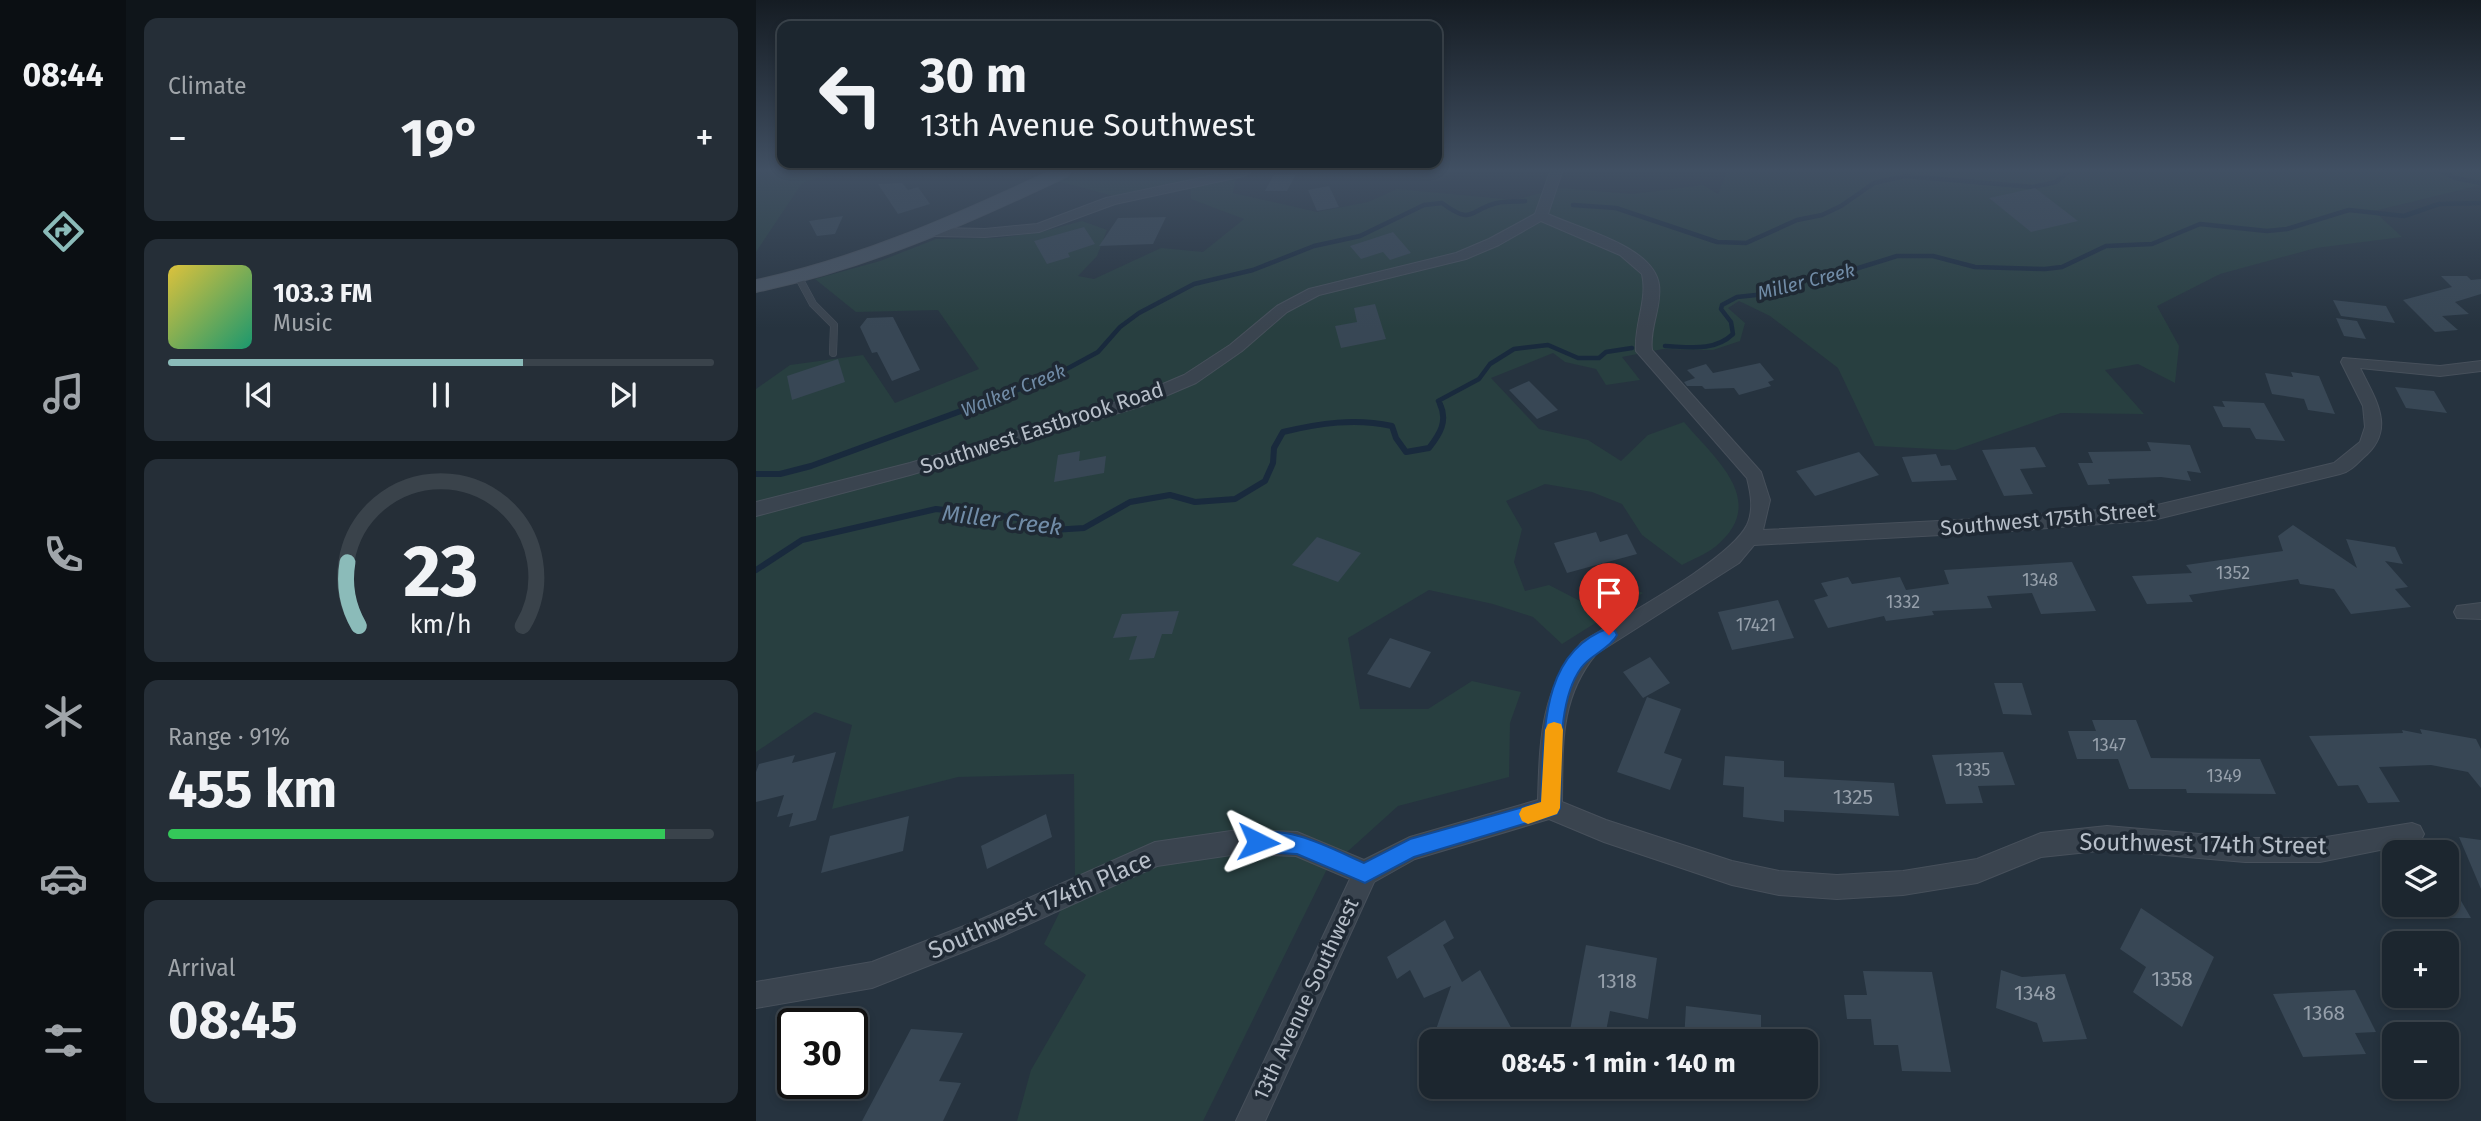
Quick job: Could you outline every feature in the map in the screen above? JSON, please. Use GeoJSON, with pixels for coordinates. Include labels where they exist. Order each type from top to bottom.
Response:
{"type":"FeatureCollection","features":[{"type":"Feature","properties":{"kind":"street"},"geometry":{"type":"LineString","coordinates":[[756,286],[851,264],[951,224]]}},
{"type":"Feature","properties":{"kind":"street"},"geometry":{"type":"LineString","coordinates":[[935,232],[985,233],[1051,224]]}},
{"type":"Feature","properties":{"kind":"street","name":"Southwest Eastbrook Road"},"geometry":{"type":"LineString","coordinates":[[756,509],[910,469],[1136,402],[1190,379],[1236,348],[1282,309],[1314,292],[1461,256],[1526,224]]}},
{"type":"Feature","properties":{"kind":"street"},"geometry":{"type":"LineString","coordinates":[[1550,808],[1555,712],[1562,684],[1576,662],[1589,648],[1732,558],[1751,538],[1760,516],[1761,494],[1755,476],[1644,351],[1642,338],[1653,285],[1650,271],[1629,253],[1561,224]]}},
{"type":"Feature","properties":{"kind":"street","name":"Southwest 175th Street"},"geometry":{"type":"LineString","coordinates":[[1751,538],[1997,525],[2153,513],[2340,468],[2368,445],[2372,427],[2371,406],[2348,362],[2440,372],[2481,366]]}},
{"type":"Feature","properties":{"kind":"street","name":"Southwest 174th Street"},"geometry":{"type":"LineString","coordinates":[[1550,808],[1604,831],[1732,873],[1779,883],[1837,887],[1903,883],[1977,871],[2041,845],[2107,838],[2245,850],[2320,850],[2412,834]]}},
{"type":"Feature","properties":{"kind":"street","name":"13th Avenue Southwest"},"geometry":{"type":"LineString","coordinates":[[1250,1121],[1365,873],[1410,849],[1550,808]]}},
{"type":"Feature","properties":{"kind":"street","name":"Southwest 174th Place"},"geometry":{"type":"LineString","coordinates":[[756,995],[872,975],[987,930],[1155,854],[1238,842],[1297,844],[1365,873]]}},
{"type":"Feature","properties":{"kind":"lane"},"geometry":{"type":"LineString","coordinates":[[799,278],[805,294],[824,318],[834,325],[833,353]]}},
{"type":"Feature","properties":{"kind":"green space"},"geometry":{"type":"Polygon","coordinates":[[[756,224],[774,224],[756,252],[756,224]]]}},
{"type":"Feature","properties":{"kind":"green space"},"geometry":{"type":"Polygon","coordinates":[[[1070,224],[1091,224],[1107,230],[1097,256],[1078,276],[1094,279],[1161,248],[1203,252],[1237,224],[2388,224],[2402,237],[2316,248],[2220,274],[2157,306],[2179,346],[2175,383],[2138,364],[2105,370],[2144,414],[2061,413],[1955,450],[1875,446],[1838,368],[1770,316],[1739,301],[1728,308],[1745,323],[1740,341],[1713,350],[1663,349],[1622,357],[1640,380],[1606,385],[1596,369],[1565,362],[1553,353],[1491,378],[1539,429],[1588,440],[1621,461],[1648,435],[1684,422],[1722,466],[1732,482],[1738,498],[1738,514],[1731,530],[1711,550],[1682,565],[1642,535],[1622,504],[1592,492],[1545,484],[1506,501],[1522,529],[1514,562],[1525,591],[1549,585],[1582,602],[1631,588],[1643,593],[1562,644],[1533,617],[1493,604],[1429,590],[1348,638],[1360,709],[1428,709],[1472,681],[1521,692],[1510,723],[1509,777],[1398,806],[1326,871],[1203,1121],[1017,1121],[1031,1070],[1086,975],[1044,944],[1075,881],[1074,774],[958,777],[832,809],[852,725],[815,712],[756,752],[756,389],[790,365],[863,355],[895,403],[979,369],[938,310],[856,312],[815,279],[880,261],[936,239],[998,238],[1041,232],[1070,224]]]}},
{"type":"Feature","properties":{"kind":"building"},"geometry":{"type":"Polygon","coordinates":[[[811,224],[839,224],[835,234],[817,236],[811,224]]]}},
{"type":"Feature","properties":{"kind":"building"},"geometry":{"type":"Polygon","coordinates":[[[1114,224],[1162,224],[1153,244],[1099,246],[1114,224]]]}},
{"type":"Feature","properties":{"kind":"building"},"geometry":{"type":"Polygon","coordinates":[[[2022,224],[2064,224],[2031,232],[2022,224]]]}},
{"type":"Feature","properties":{"kind":"building"},"geometry":{"type":"Polygon","coordinates":[[[1084,227],[1095,244],[1068,253],[1070,257],[1047,264],[1034,241],[1084,227]]]}},
{"type":"Feature","properties":{"kind":"building"},"geometry":{"type":"Polygon","coordinates":[[[1393,232],[1411,253],[1390,260],[1383,252],[1361,259],[1350,246],[1393,232]]]}},
{"type":"Feature","properties":{"kind":"building"},"geometry":{"type":"Polygon","coordinates":[[[2441,276],[2481,279],[2481,294],[2455,302],[2469,314],[2442,316],[2458,330],[2435,332],[2403,300],[2452,287],[2441,276]]]}},
{"type":"Feature","properties":{"kind":"building"},"geometry":{"type":"Polygon","coordinates":[[[2333,300],[2386,306],[2395,323],[2341,316],[2333,300]]]}},
{"type":"Feature","properties":{"kind":"building"},"geometry":{"type":"Polygon","coordinates":[[[1375,304],[1386,339],[1341,348],[1335,326],[1357,322],[1354,308],[1375,304]]]}},
{"type":"Feature","properties":{"kind":"building"},"geometry":{"type":"Polygon","coordinates":[[[893,317],[920,370],[892,381],[877,352],[872,353],[860,327],[867,318],[893,317]]]}},
{"type":"Feature","properties":{"kind":"building"},"geometry":{"type":"Polygon","coordinates":[[[2336,318],[2357,321],[2366,339],[2344,336],[2336,318]]]}},
{"type":"Feature","properties":{"kind":"building"},"geometry":{"type":"Polygon","coordinates":[[[838,359],[845,382],[792,400],[787,376],[838,359]]]}},
{"type":"Feature","properties":{"kind":"building"},"geometry":{"type":"Polygon","coordinates":[[[1760,363],[1774,380],[1768,382],[1771,386],[1739,395],[1734,388],[1705,389],[1702,386],[1687,386],[1684,382],[1695,378],[1687,370],[1706,364],[1713,373],[1760,363]]]}},
{"type":"Feature","properties":{"kind":"building"},"geometry":{"type":"Polygon","coordinates":[[[2291,372],[2319,376],[2335,414],[2308,410],[2304,399],[2272,394],[2265,373],[2293,377],[2291,372]]]}},
{"type":"Feature","properties":{"kind":"building"},"geometry":{"type":"Polygon","coordinates":[[[1529,381],[1558,410],[1537,419],[1509,390],[1529,381]]]}},
{"type":"Feature","properties":{"kind":"building"},"geometry":{"type":"Polygon","coordinates":[[[2395,387],[2434,391],[2447,413],[2406,408],[2395,387]]]}},
{"type":"Feature","properties":{"kind":"building"},"geometry":{"type":"Polygon","coordinates":[[[2222,401],[2264,403],[2285,441],[2256,439],[2250,428],[2223,427],[2213,406],[2225,407],[2222,401]]]}},
{"type":"Feature","properties":{"kind":"building"},"geometry":{"type":"Polygon","coordinates":[[[2147,442],[2190,445],[2201,473],[2187,471],[2191,481],[2161,477],[2108,479],[2110,484],[2088,485],[2078,463],[2093,463],[2088,452],[2151,451],[2147,442]]]}},
{"type":"Feature","properties":{"kind":"building"},"geometry":{"type":"Polygon","coordinates":[[[2035,447],[2046,467],[2020,469],[2033,494],[2004,496],[1982,450],[2035,447]]]}},
{"type":"Feature","properties":{"kind":"building"},"geometry":{"type":"Polygon","coordinates":[[[1080,451],[1079,461],[1106,456],[1104,473],[1054,482],[1058,455],[1080,451]]]}},
{"type":"Feature","properties":{"kind":"building"},"geometry":{"type":"Polygon","coordinates":[[[1859,452],[1879,475],[1815,496],[1796,471],[1859,452]]]}},
{"type":"Feature","properties":{"kind":"building"},"geometry":{"type":"Polygon","coordinates":[[[1936,454],[1941,466],[1950,465],[1957,480],[1912,482],[1902,457],[1936,454]]]}},
{"type":"Feature","properties":{"kind":"building"},"geometry":{"type":"Polygon","coordinates":[[[2293,525],[2357,568],[2346,539],[2395,547],[2403,564],[2385,561],[2408,587],[2395,589],[2411,607],[2351,614],[2334,589],[2300,584],[2298,579],[2189,595],[2193,602],[2147,604],[2132,576],[2192,573],[2186,565],[2283,551],[2278,536],[2293,525]]]}},
{"type":"Feature","properties":{"kind":"building"},"geometry":{"type":"Polygon","coordinates":[[[1596,532],[1600,542],[1627,534],[1637,554],[1567,573],[1554,543],[1596,532]]]}},
{"type":"Feature","properties":{"kind":"building"},"geometry":{"type":"Polygon","coordinates":[[[1317,537],[1361,553],[1338,582],[1292,565],[1317,537]]]}},
{"type":"Feature","properties":{"kind":"building"},"geometry":{"type":"Polygon","coordinates":[[[2072,562],[2096,611],[2041,614],[2032,593],[1987,596],[1992,608],[1932,611],[1934,615],[1886,621],[1884,616],[1828,628],[1814,600],[1828,596],[1821,583],[1848,577],[1852,584],[1900,577],[1906,590],[1949,584],[1944,570],[2072,562]]]}},
{"type":"Feature","properties":{"kind":"building"},"geometry":{"type":"Polygon","coordinates":[[[1778,600],[1794,638],[1732,650],[1718,612],[1778,600]]]}},
{"type":"Feature","properties":{"kind":"building"},"geometry":{"type":"Polygon","coordinates":[[[1179,611],[1172,634],[1162,634],[1154,658],[1129,660],[1137,636],[1113,638],[1122,614],[1179,611]]]}},
{"type":"Feature","properties":{"kind":"building"},"geometry":{"type":"Polygon","coordinates":[[[1390,638],[1431,652],[1410,688],[1367,674],[1390,638]]]}},
{"type":"Feature","properties":{"kind":"building"},"geometry":{"type":"Polygon","coordinates":[[[1650,657],[1670,683],[1643,698],[1623,672],[1650,657]]]}},
{"type":"Feature","properties":{"kind":"building"},"geometry":{"type":"Polygon","coordinates":[[[1994,683],[2022,683],[2032,715],[2003,714],[1994,683]]]}},
{"type":"Feature","properties":{"kind":"building"},"geometry":{"type":"Polygon","coordinates":[[[1647,697],[1681,709],[1664,753],[1682,759],[1670,790],[1617,772],[1647,697]]]}},
{"type":"Feature","properties":{"kind":"building"},"geometry":{"type":"Polygon","coordinates":[[[2092,720],[2136,720],[2151,758],[2260,759],[2276,794],[2129,789],[2118,759],[2077,759],[2068,731],[2096,731],[2092,720]]]}},
{"type":"Feature","properties":{"kind":"building"},"geometry":{"type":"Polygon","coordinates":[[[2420,729],[2476,739],[2481,749],[2481,788],[2468,772],[2431,765],[2379,767],[2400,802],[2368,803],[2358,785],[2338,786],[2309,736],[2403,733],[2402,730],[2422,734],[2420,729]]]}},
{"type":"Feature","properties":{"kind":"building"},"geometry":{"type":"Polygon","coordinates":[[[836,752],[816,820],[789,827],[793,813],[777,817],[784,795],[756,802],[756,772],[759,764],[795,755],[792,763],[836,752]]]}},
{"type":"Feature","properties":{"kind":"building"},"geometry":{"type":"Polygon","coordinates":[[[2003,752],[2015,785],[1978,786],[1983,803],[1946,804],[1932,755],[2003,752]]]}},
{"type":"Feature","properties":{"kind":"building"},"geometry":{"type":"Polygon","coordinates":[[[1725,756],[1784,761],[1784,777],[1894,783],[1899,816],[1784,810],[1784,822],[1743,817],[1744,787],[1723,785],[1725,756]]]}},
{"type":"Feature","properties":{"kind":"building"},"geometry":{"type":"Polygon","coordinates":[[[1046,814],[1052,837],[987,869],[981,846],[1046,814]]]}},
{"type":"Feature","properties":{"kind":"building"},"geometry":{"type":"Polygon","coordinates":[[[909,816],[903,851],[821,873],[830,836],[909,816]]]}},
{"type":"Feature","properties":{"kind":"building"},"geometry":{"type":"Polygon","coordinates":[[[2459,837],[2481,840],[2481,889],[2459,837]]]}},
{"type":"Feature","properties":{"kind":"building"},"geometry":{"type":"Polygon","coordinates":[[[2459,897],[2471,918],[2446,918],[2459,917],[2459,897]]]}},
{"type":"Feature","properties":{"kind":"building"},"geometry":{"type":"Polygon","coordinates":[[[2141,908],[2214,957],[2182,1027],[2133,992],[2146,967],[2120,949],[2141,908]]]}},
{"type":"Feature","properties":{"kind":"building"},"geometry":{"type":"Polygon","coordinates":[[[1445,920],[1454,938],[1443,945],[1462,982],[1480,970],[1512,1029],[1436,1029],[1451,986],[1424,998],[1410,970],[1397,979],[1387,957],[1445,920]]]}},
{"type":"Feature","properties":{"kind":"building"},"geometry":{"type":"Polygon","coordinates":[[[1586,945],[1657,958],[1648,1019],[1610,1011],[1606,1029],[1570,1029],[1586,945]]]}},
{"type":"Feature","properties":{"kind":"building"},"geometry":{"type":"Polygon","coordinates":[[[2001,970],[2022,977],[2065,974],[2087,1039],[2043,1042],[2037,1023],[1996,1008],[2001,970]]]}},
{"type":"Feature","properties":{"kind":"building"},"geometry":{"type":"Polygon","coordinates":[[[1863,971],[1932,972],[1951,1072],[1902,1071],[1898,1045],[1874,1045],[1871,1019],[1847,1019],[1844,995],[1867,995],[1863,971]]]}},
{"type":"Feature","properties":{"kind":"building"},"geometry":{"type":"Polygon","coordinates":[[[2355,990],[2376,1032],[2355,1033],[2366,1054],[2303,1057],[2273,994],[2355,990]]]}},
{"type":"Feature","properties":{"kind":"building"},"geometry":{"type":"Polygon","coordinates":[[[1686,1006],[1761,1015],[1761,1029],[1685,1029],[1686,1006]]]}},
{"type":"Feature","properties":{"kind":"building"},"geometry":{"type":"Polygon","coordinates":[[[911,1029],[963,1033],[939,1081],[961,1083],[943,1121],[862,1121],[911,1029]]]}},
{"type":"Feature","properties":{"kind":"waterway","name":"Walker Creek"},"geometry":{"type":"LineString","coordinates":[[975,406],[1050,378],[1098,352],[1120,327],[1139,313],[1194,284],[1253,270],[1314,246],[1360,236],[1384,224]]}},
{"type":"Feature","properties":{"kind":"waterway","name":"Walker Creek"},"geometry":{"type":"LineString","coordinates":[[1664,224],[1717,242],[1746,243],[1787,224]]}},
{"type":"Feature","properties":{"kind":"waterway","name":"Miller Creek"},"geometry":{"type":"LineString","coordinates":[[1665,346],[1701,347],[1726,340],[1733,334],[1731,322],[1721,309],[1722,305],[1737,297],[1775,293],[1801,280],[1826,278],[1897,256],[1933,256],[1975,267],[2045,269],[2062,267],[2106,246],[2152,244],[2199,224]]}},
{"type":"Feature","properties":{"kind":"waterway","name":"Miller Creek"},"geometry":{"type":"LineString","coordinates":[[2203,224],[2267,231],[2302,224]]}},
{"type":"Feature","properties":{"kind":"waterway","name":"Miller Creek"},"geometry":{"type":"LineString","coordinates":[[1440,405],[1438,401],[1479,379],[1490,364],[1514,349],[1548,345],[1578,358],[1599,358],[1606,352],[1632,348]]}},
{"type":"Feature","properties":{"kind":"waterway","name":"Walker Creek"},"geometry":{"type":"LineString","coordinates":[[756,474],[780,474],[811,466],[980,404]]}},
{"type":"Feature","properties":{"kind":"waterway","name":"Miller Creek"},"geometry":{"type":"LineString","coordinates":[[756,570],[802,540],[936,509],[1018,518],[1053,530],[1084,528],[1130,502],[1170,495],[1195,502],[1235,499],[1265,481],[1273,463],[1274,448],[1283,432],[1338,423],[1365,422],[1392,426],[1396,438],[1406,452],[1429,448],[1442,427],[1440,405]]}},
{"type":"Feature","properties":{"kind":"slow traffic"},"geometry":{"type":"LineString","coordinates":[[1528,814],[1550,808],[1554,730]]}},
{"type":"Feature","properties":{"kind":"route"},"geometry":{"type":"LineString","coordinates":[[1258,842],[1297,844],[1365,873],[1410,849],[1550,808],[1555,712],[1562,684],[1589,648],[1609,635]]}}]}
